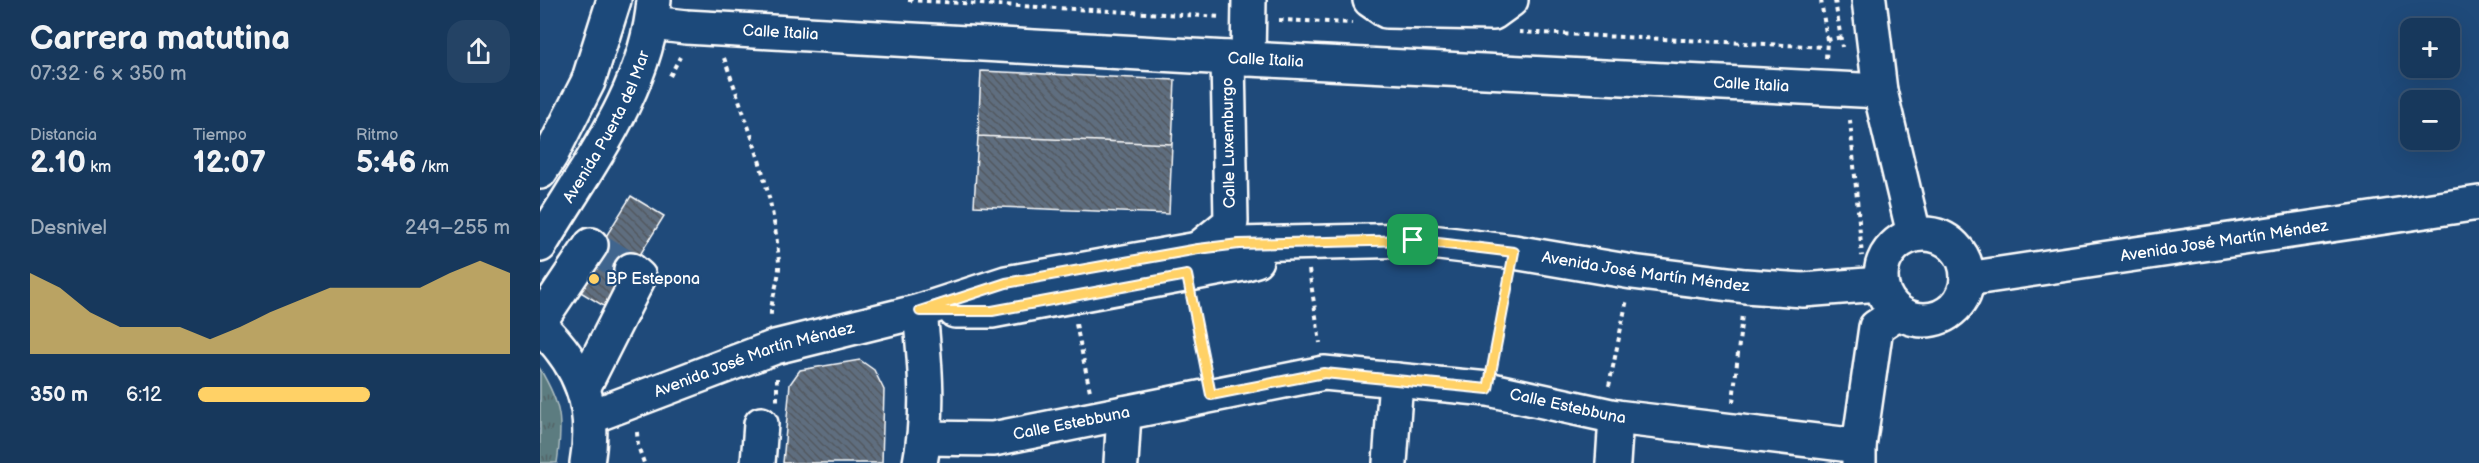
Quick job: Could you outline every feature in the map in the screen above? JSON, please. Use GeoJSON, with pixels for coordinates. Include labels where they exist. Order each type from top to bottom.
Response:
{"type":"FeatureCollection","features":[{"type":"Feature","properties":{"kind":"street","name":"Avenida Puerta del Mar"},"geometry":{"type":"LineString","coordinates":[[540,172],[588,82],[614,0]]}},
{"type":"Feature","properties":{"kind":"street"},"geometry":{"type":"LineString","coordinates":[[1238,58],[1249,0]]}},
{"type":"Feature","properties":{"kind":"street"},"geometry":{"type":"LineString","coordinates":[[1370,0],[1386,11],[1493,13],[1511,0]]}},
{"type":"Feature","properties":{"kind":"street"},"geometry":{"type":"LineString","coordinates":[[1869,0],[1880,91],[1914,234]]}},
{"type":"Feature","properties":{"kind":"street","name":"Avenida Puerta del Mar"},"geometry":{"type":"LineString","coordinates":[[540,245],[583,177],[625,103],[653,11]]}},
{"type":"Feature","properties":{"kind":"street","name":"Calle Italia"},"geometry":{"type":"LineString","coordinates":[[653,11],[719,28],[1238,58],[1880,91]]}},
{"type":"Feature","properties":{"kind":"street","name":"Calle Luxemburgo"},"geometry":{"type":"LineString","coordinates":[[1192,262],[1231,222],[1238,58]]}},
{"type":"Feature","properties":{"kind":"street","name":"Avenida José Martín Méndez"},"geometry":{"type":"LineString","coordinates":[[1967,279],[2479,203]]}},
{"type":"Feature","properties":{"kind":"street"},"geometry":{"type":"LineString","coordinates":[[540,321],[594,247],[564,206]]}},
{"type":"Feature","properties":{"kind":"street"},"geometry":{"type":"LineString","coordinates":[[1914,234],[1931,234],[1947,240],[1960,252],[1967,268],[1967,286],[1960,303],[1947,315],[1930,321],[1912,320],[1897,312],[1873,285],[1887,253],[1899,241],[1914,234]]}},
{"type":"Feature","properties":{"kind":"street","name":"Avenida José Martín Méndez"},"geometry":{"type":"LineString","coordinates":[[591,434],[775,347],[920,311],[1006,283],[1192,262],[1239,244],[1413,240],[1514,252],[1632,272],[1745,286],[1803,290],[1873,285]]}},
{"type":"Feature","properties":{"kind":"street","name":"Avenida José Martín Méndez"},"geometry":{"type":"LineString","coordinates":[[920,311],[992,311],[1086,295],[1115,276],[1192,262],[1199,257],[1192,262]]}},
{"type":"Feature","properties":{"kind":"street"},"geometry":{"type":"LineString","coordinates":[[591,434],[639,277],[631,270]]}},
{"type":"Feature","properties":{"kind":"street"},"geometry":{"type":"LineString","coordinates":[[920,311],[927,385],[922,450]]}},
{"type":"Feature","properties":{"kind":"street"},"geometry":{"type":"LineString","coordinates":[[1859,454],[1876,327],[1897,312]]}},
{"type":"Feature","properties":{"kind":"street"},"geometry":{"type":"LineString","coordinates":[[540,326],[557,343],[572,364],[591,434]]}},
{"type":"Feature","properties":{"kind":"street","name":"Calle Estebbuna"},"geometry":{"type":"LineString","coordinates":[[922,450],[993,439],[1324,373],[1488,389],[1610,415],[1730,430],[1859,454]]}},
{"type":"Feature","properties":{"kind":"street"},"geometry":{"type":"LineString","coordinates":[[1390,463],[1396,380]]}},
{"type":"Feature","properties":{"kind":"street"},"geometry":{"type":"LineString","coordinates":[[1610,415],[1613,463]]}},
{"type":"Feature","properties":{"kind":"street"},"geometry":{"type":"LineString","coordinates":[[1110,416],[1121,463]]}},
{"type":"Feature","properties":{"kind":"street"},"geometry":{"type":"LineString","coordinates":[[758,463],[761,424]]}},
{"type":"Feature","properties":{"kind":"path"},"geometry":{"type":"LineString","coordinates":[[1821,0],[1873,285]]}},
{"type":"Feature","properties":{"kind":"path"},"geometry":{"type":"LineString","coordinates":[[1835,0],[1836,88]]}},
{"type":"Feature","properties":{"kind":"path"},"geometry":{"type":"LineString","coordinates":[[719,28],[721,51],[761,161],[773,209],[779,266],[770,314],[775,347],[778,414],[761,424]]}},
{"type":"Feature","properties":{"kind":"path"},"geometry":{"type":"LineString","coordinates":[[1305,243],[1324,373]]}},
{"type":"Feature","properties":{"kind":"path"},"geometry":{"type":"LineString","coordinates":[[1488,389],[1514,252]]}},
{"type":"Feature","properties":{"kind":"path"},"geometry":{"type":"LineString","coordinates":[[1192,262],[1211,395]]}},
{"type":"Feature","properties":{"kind":"path"},"geometry":{"type":"LineString","coordinates":[[1610,415],[1632,272]]}},
{"type":"Feature","properties":{"kind":"path"},"geometry":{"type":"LineString","coordinates":[[1730,430],[1745,286]]}},
{"type":"Feature","properties":{"kind":"path"},"geometry":{"type":"LineString","coordinates":[[1086,295],[1110,416]]}},
{"type":"Feature","properties":{"kind":"green space"},"geometry":{"type":"Polygon","coordinates":[[[540,369],[553,393],[559,414],[560,436],[557,463],[540,463],[540,369]]]}},
{"type":"Feature","properties":{"kind":"building"},"geometry":{"type":"Polygon","coordinates":[[[981,71],[1175,80],[1172,144],[978,136],[981,71]]]}},
{"type":"Feature","properties":{"kind":"building"},"geometry":{"type":"Polygon","coordinates":[[[978,136],[1172,144],[1169,214],[974,206],[978,136]]]}},
{"type":"Feature","properties":{"kind":"building"},"geometry":{"type":"Polygon","coordinates":[[[631,196],[664,216],[607,308],[574,288],[631,196]]]}},
{"type":"Feature","properties":{"kind":"building"},"geometry":{"type":"Polygon","coordinates":[[[860,360],[874,370],[884,390],[882,463],[783,463],[790,384],[800,370],[860,360]]]}},
{"type":"Feature","properties":{"kind":"tunnel"},"geometry":{"type":"LineString","coordinates":[[597,249],[631,270]]}},
{"type":"Feature","properties":{"kind":"place","name":"BP Estepona"},"geometry":{"type":"Point","coordinates":[594,279]}},
{"type":"Feature","properties":{"kind":"route"},"geometry":{"type":"LineString","coordinates":[[1413,240],[1514,252],[1488,389],[1324,373],[1211,395],[1187,275],[992,311],[920,311],[1006,283],[1198,249],[1239,244],[1413,240]]}}]}
